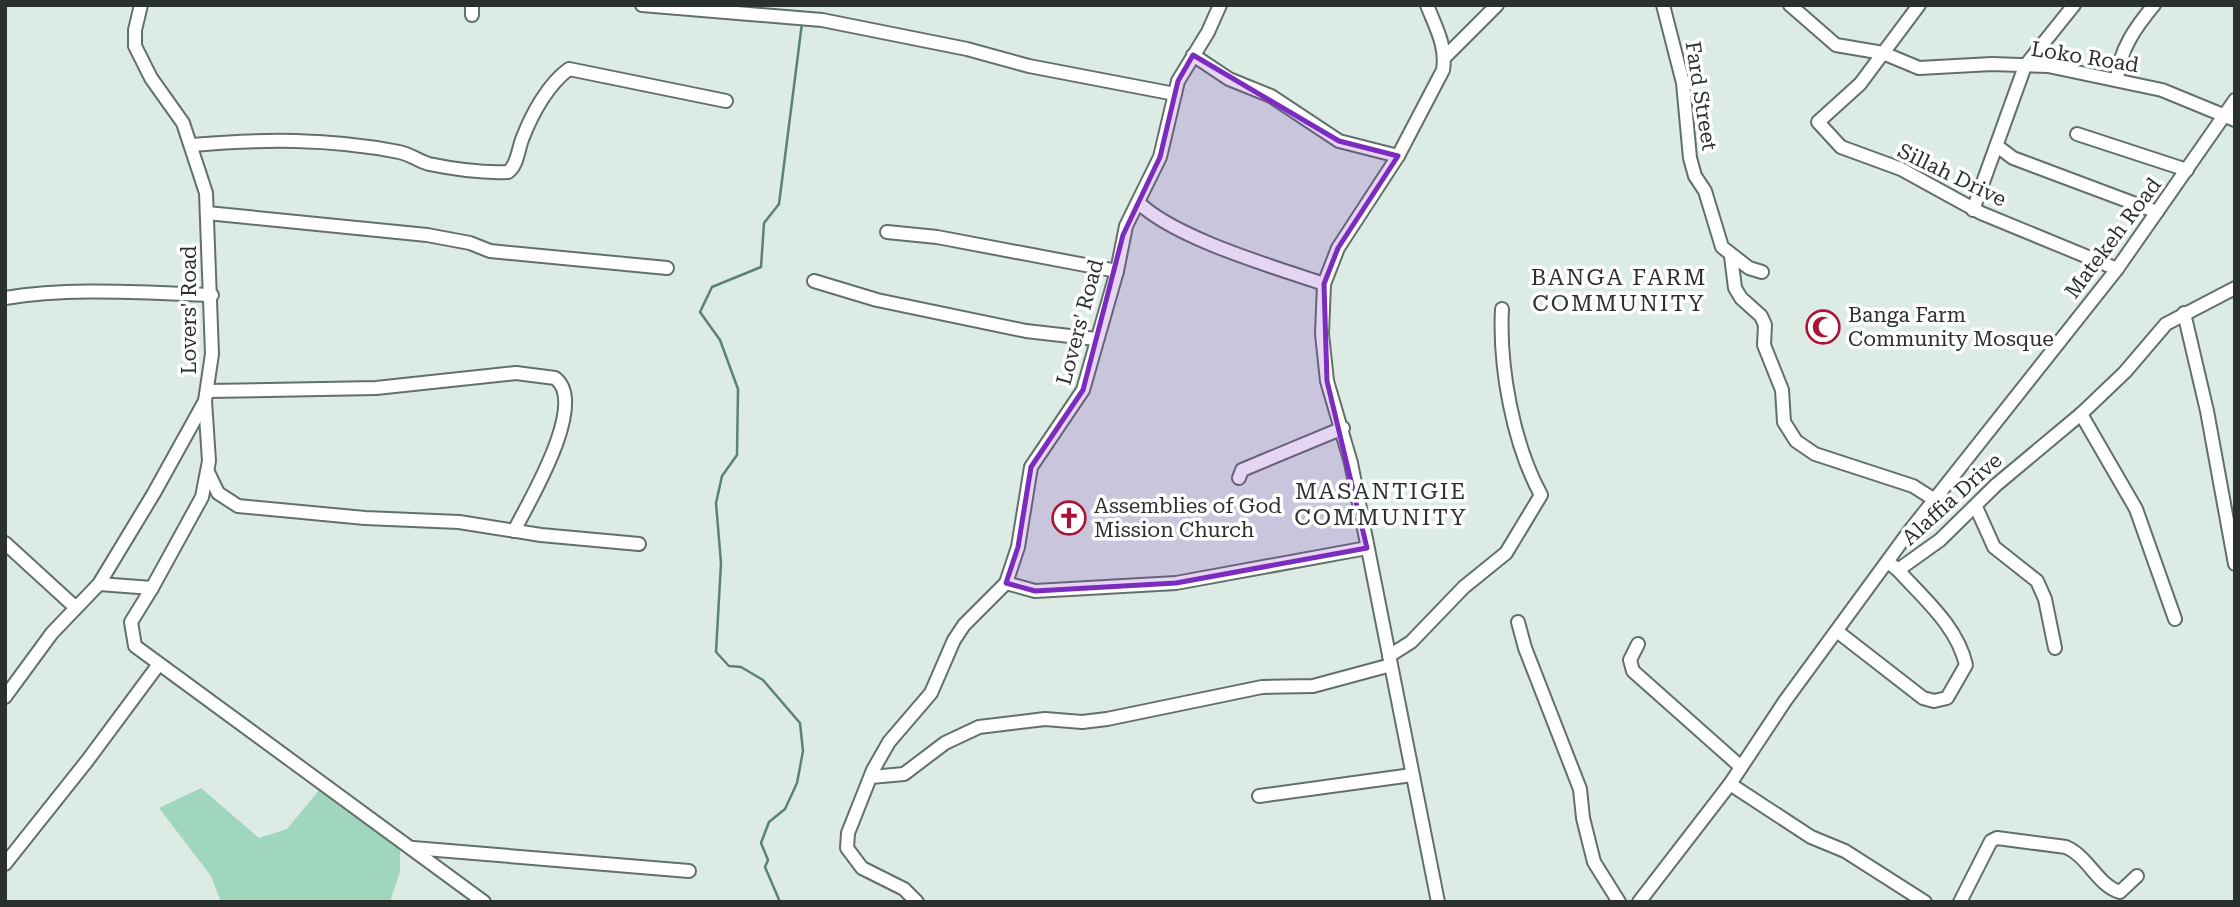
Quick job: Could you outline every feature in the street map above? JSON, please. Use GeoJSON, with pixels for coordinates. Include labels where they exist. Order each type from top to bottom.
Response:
{"type":"FeatureCollection","features":[{"type":"Feature","properties":{"kind":"street","name":"Lovers' Road"},"geometry":{"type":"LineString","coordinates":[[5,697],[75,607],[99,584],[154,494],[206,396],[212,355],[212,295],[206,192],[183,122],[146,71],[135,46],[135,30],[141,5]]}},
{"type":"Feature","properties":{"kind":"street"},"geometry":{"type":"LineString","coordinates":[[642,5],[822,20],[967,49],[1029,66],[1175,94]]}},
{"type":"Feature","properties":{"kind":"street"},"geometry":{"type":"LineString","coordinates":[[1427,5],[1445,57],[1443,70],[1398,156],[1338,248],[1324,284],[1322,334],[1326,381],[1343,428],[1438,902]]}},
{"type":"Feature","properties":{"kind":"street"},"geometry":{"type":"LineString","coordinates":[[1445,57],[1497,5]]}},
{"type":"Feature","properties":{"kind":"street","name":"Fard Street"},"geometry":{"type":"LineString","coordinates":[[1663,5],[1683,83],[1690,158],[1695,176],[1705,191],[1722,247],[1731,256]]}},
{"type":"Feature","properties":{"kind":"street","name":"Loko Road"},"geometry":{"type":"LineString","coordinates":[[1790,5],[1836,45],[1883,53],[1919,68],[1992,64],[2048,66],[2162,90],[2229,118]]}},
{"type":"Feature","properties":{"kind":"street"},"geometry":{"type":"LineString","coordinates":[[1883,53],[1919,5]]}},
{"type":"Feature","properties":{"kind":"street"},"geometry":{"type":"LineString","coordinates":[[1973,209],[2025,66],[2074,5]]}},
{"type":"Feature","properties":{"kind":"street"},"geometry":{"type":"LineString","coordinates":[[2117,79],[2119,58],[2138,24],[2154,5]]}},
{"type":"Feature","properties":{"kind":"street","name":"Lovers' Road"},"geometry":{"type":"LineString","coordinates":[[917,902],[904,889],[862,868],[847,848],[851,824],[889,742],[931,693],[954,640],[964,625],[1006,583],[1018,547],[1031,467],[1079,400],[1117,271],[1123,235],[1160,157],[1178,81],[1194,55],[1217,6]]}},
{"type":"Feature","properties":{"kind":"street","name":"Sillah Drive"},"geometry":{"type":"LineString","coordinates":[[1883,53],[1860,84],[1818,122],[1841,147],[1901,169],[1973,209],[2117,269]]}},
{"type":"Feature","properties":{"kind":"street"},"geometry":{"type":"LineString","coordinates":[[1194,55],[1229,79],[1271,96],[1339,141],[1398,156]]}},
{"type":"Feature","properties":{"kind":"street"},"geometry":{"type":"LineString","coordinates":[[192,145],[254,144],[275,139],[324,141],[402,152],[430,164],[508,172],[515,165],[521,141],[540,104],[569,69],[726,101]]}},
{"type":"Feature","properties":{"kind":"street","name":"Matekeh Road"},"geometry":{"type":"LineString","coordinates":[[1888,562],[2117,269],[2187,170],[2229,118],[2235,100]]}},
{"type":"Feature","properties":{"kind":"street"},"geometry":{"type":"LineString","coordinates":[[2077,134],[2187,170]]}},
{"type":"Feature","properties":{"kind":"street"},"geometry":{"type":"LineString","coordinates":[[1997,146],[2013,158],[2157,212]]}},
{"type":"Feature","properties":{"kind":"street"},"geometry":{"type":"LineString","coordinates":[[1138,202],[1155,217],[1186,233],[1324,284]]}},
{"type":"Feature","properties":{"kind":"street"},"geometry":{"type":"LineString","coordinates":[[207,213],[426,235],[470,243],[491,251],[667,268]]}},
{"type":"Feature","properties":{"kind":"street"},"geometry":{"type":"LineString","coordinates":[[887,232],[937,237],[1117,271]]}},
{"type":"Feature","properties":{"kind":"street"},"geometry":{"type":"LineString","coordinates":[[1731,256],[1749,268],[1762,272]]}},
{"type":"Feature","properties":{"kind":"street"},"geometry":{"type":"LineString","coordinates":[[1731,256],[1735,288],[1761,316],[1765,325],[1764,345],[1782,390],[1784,422],[1796,441],[1815,454],[1913,486],[1935,500]]}},
{"type":"Feature","properties":{"kind":"street"},"geometry":{"type":"LineString","coordinates":[[814,281],[877,300],[1027,331],[1096,339]]}},
{"type":"Feature","properties":{"kind":"street","name":"Alaffia Drive"},"geometry":{"type":"LineString","coordinates":[[1640,902],[1730,784],[1784,701],[1888,562],[1898,570],[1916,560],[1976,508],[2004,478],[2081,414],[2125,372],[2165,324],[2235,288]]}},
{"type":"Feature","properties":{"kind":"street"},"geometry":{"type":"LineString","coordinates":[[5,298],[41,292],[81,291],[212,295]]}},
{"type":"Feature","properties":{"kind":"street"},"geometry":{"type":"LineString","coordinates":[[871,777],[904,774],[945,743],[979,727],[1045,719],[1082,722],[1107,719],[1262,687],[1312,686],[1390,661],[1464,586],[1506,553],[1541,495],[1526,464],[1508,390],[1502,344],[1502,309]]}},
{"type":"Feature","properties":{"kind":"street"},"geometry":{"type":"LineString","coordinates":[[2184,313],[2231,514],[2235,564]]}},
{"type":"Feature","properties":{"kind":"street"},"geometry":{"type":"LineString","coordinates":[[484,902],[135,646],[130,629],[133,617],[198,506],[208,472],[206,396],[376,388],[516,373],[555,378],[563,387],[564,401],[556,446],[514,531]]}},
{"type":"Feature","properties":{"kind":"street"},"geometry":{"type":"LineString","coordinates":[[2081,414],[2136,509],[2175,619]]}},
{"type":"Feature","properties":{"kind":"street"},"geometry":{"type":"LineString","coordinates":[[1239,478],[1242,470],[1343,428]]}},
{"type":"Feature","properties":{"kind":"street"},"geometry":{"type":"LineString","coordinates":[[208,472],[218,493],[238,506],[365,518],[459,522],[514,531],[639,544]]}},
{"type":"Feature","properties":{"kind":"street"},"geometry":{"type":"LineString","coordinates":[[1976,508],[1993,547],[2037,581],[2045,599],[2055,648]]}},
{"type":"Feature","properties":{"kind":"street"},"geometry":{"type":"LineString","coordinates":[[5,543],[75,607]]}},
{"type":"Feature","properties":{"kind":"street"},"geometry":{"type":"LineString","coordinates":[[1006,583],[1035,591],[1176,583],[1367,548]]}},
{"type":"Feature","properties":{"kind":"street"},"geometry":{"type":"LineString","coordinates":[[1838,632],[1923,698],[1934,701],[1947,698],[1966,665],[1962,649],[1953,631],[1898,570]]}},
{"type":"Feature","properties":{"kind":"street"},"geometry":{"type":"LineString","coordinates":[[99,584],[152,588]]}},
{"type":"Feature","properties":{"kind":"street"},"geometry":{"type":"LineString","coordinates":[[1518,622],[1525,648],[1580,789],[1583,818],[1594,862],[1619,902]]}},
{"type":"Feature","properties":{"kind":"street"},"geometry":{"type":"LineString","coordinates":[[1637,644],[1630,660],[1633,671],[1741,767]]}},
{"type":"Feature","properties":{"kind":"street"},"geometry":{"type":"LineString","coordinates":[[5,864],[87,761],[159,664]]}},
{"type":"Feature","properties":{"kind":"street"},"geometry":{"type":"LineString","coordinates":[[1259,796],[1412,775]]}},
{"type":"Feature","properties":{"kind":"street"},"geometry":{"type":"LineString","coordinates":[[1730,784],[1811,837],[1845,851],[1925,902]]}},
{"type":"Feature","properties":{"kind":"street"},"geometry":{"type":"LineString","coordinates":[[1960,902],[1991,841],[1997,838],[2066,847],[2076,852],[2104,884],[2120,892],[2137,876]]}},
{"type":"Feature","properties":{"kind":"street"},"geometry":{"type":"LineString","coordinates":[[412,848],[689,871]]}},
{"type":"Feature","properties":{"kind":"highlighted area"},"geometry":{"type":"Polygon","coordinates":[[[1193,55],[1339,141],[1398,156],[1338,248],[1324,284],[1327,381],[1367,548],[1176,583],[1035,591],[1006,583],[1018,547],[1031,467],[1083,390],[1123,235],[1160,157],[1178,81],[1193,55]]]}},
{"type":"Feature","properties":{"kind":"green space"},"geometry":{"type":"Polygon","coordinates":[[[201,788],[259,838],[287,829],[320,789],[400,848],[400,871],[390,902],[221,902],[211,876],[159,808],[201,788]]]}},
{"type":"Feature","properties":{"kind":"waterway"},"geometry":{"type":"LineString","coordinates":[[780,902],[765,867],[768,860],[761,843],[769,822],[785,809],[797,783],[803,751],[800,723],[763,680],[741,667],[729,666],[716,652],[721,563],[716,503],[722,476],[737,455],[738,389],[720,340],[700,312],[712,287],[761,267],[764,223],[779,204],[802,23]]}},
{"type":"Feature","properties":{"kind":"place","name":"Banga Farm Community Mosque"},"geometry":{"type":"Point","coordinates":[1823,327]}},
{"type":"Feature","properties":{"kind":"place","name":"Assemblies of God Mission Church"},"geometry":{"type":"Point","coordinates":[1069,518]}},
{"type":"Feature","properties":{"kind":"district","name":"BANGA FARM COMMUNITY"},"geometry":{"type":"Point","coordinates":[1619,290]}},
{"type":"Feature","properties":{"kind":"district","name":"MASANTIGIE COMMUNITY"},"geometry":{"type":"Point","coordinates":[1381,504]}}]}
